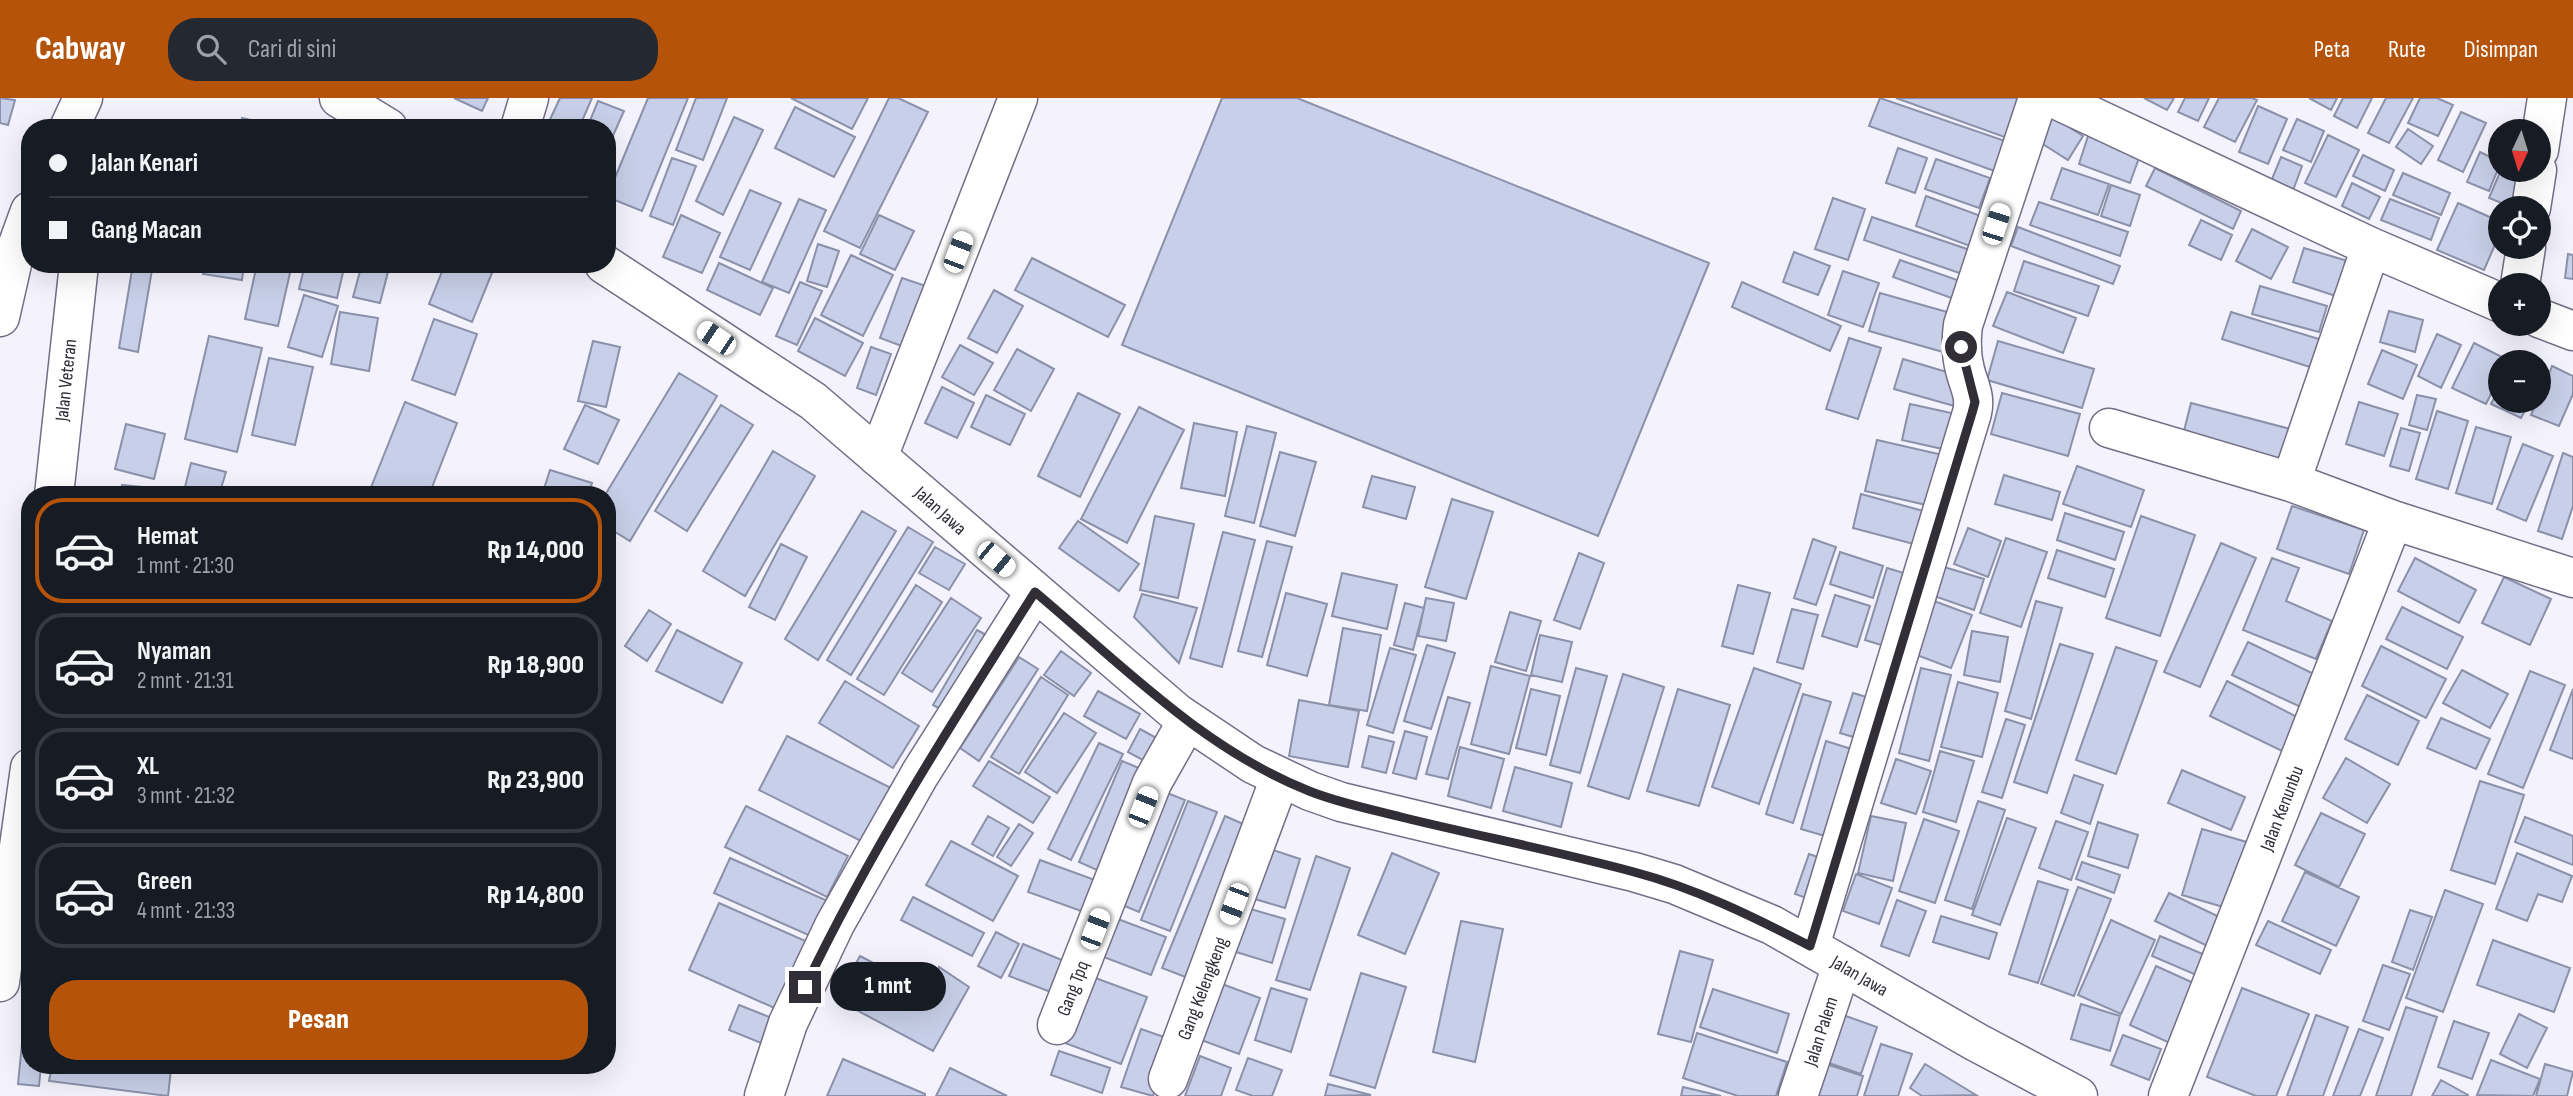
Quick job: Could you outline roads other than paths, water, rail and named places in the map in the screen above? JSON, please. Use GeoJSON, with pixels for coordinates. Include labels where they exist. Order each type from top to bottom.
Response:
{"type":"FeatureCollection","features":[{"type":"Feature","properties":{"kind":"street"},"geometry":{"type":"LineString","coordinates":[[74,119],[85,98]]}},
{"type":"Feature","properties":{"kind":"street"},"geometry":{"type":"LineString","coordinates":[[85,98],[86,119]]}},
{"type":"Feature","properties":{"kind":"street"},"geometry":{"type":"LineString","coordinates":[[339,98],[373,119]]}},
{"type":"Feature","properties":{"kind":"street"},"geometry":{"type":"LineString","coordinates":[[523,119],[529,98]]}},
{"type":"Feature","properties":{"kind":"street"},"geometry":{"type":"LineString","coordinates":[[878,457],[1018,98]]}},
{"type":"Feature","properties":{"kind":"street","name":"Jalan Palem"},"geometry":{"type":"LineString","coordinates":[[1798,1096],[1826,955],[1975,402],[1961,347],[1962,325],[2038,98]]}},
{"type":"Feature","properties":{"kind":"street"},"geometry":{"type":"LineString","coordinates":[[2053,98],[2371,247],[2488,297]]}},
{"type":"Feature","properties":{"kind":"street"},"geometry":{"type":"LineString","coordinates":[[2541,119],[2542,100]]}},
{"type":"Feature","properties":{"kind":"street"},"geometry":{"type":"LineString","coordinates":[[0,317],[21,236]]}},
{"type":"Feature","properties":{"kind":"street"},"geometry":{"type":"LineString","coordinates":[[2291,482],[2371,247]]}},
{"type":"Feature","properties":{"kind":"street","name":"Jalan Jawa"},"geometry":{"type":"LineString","coordinates":[[616,272],[827,413],[1187,721],[1223,746],[1280,778],[1341,802],[1674,884],[1759,920],[1826,955],[1976,1042],[2078,1096]]}},
{"type":"Feature","properties":{"kind":"street","name":"Jalan Veteran"},"geometry":{"type":"LineString","coordinates":[[55,486],[78,273]]}},
{"type":"Feature","properties":{"kind":"street"},"geometry":{"type":"LineString","coordinates":[[2551,323],[2573,331]]}},
{"type":"Feature","properties":{"kind":"street"},"geometry":{"type":"LineString","coordinates":[[2109,428],[2291,482],[2393,520],[2573,578]]}},
{"type":"Feature","properties":{"kind":"street","name":"Jalan Kenunbu"},"geometry":{"type":"LineString","coordinates":[[2168,1096],[2393,520]]}},
{"type":"Feature","properties":{"kind":"street"},"geometry":{"type":"LineString","coordinates":[[764,1096],[788,1023],[835,924],[920,774],[1035,592]]}},
{"type":"Feature","properties":{"kind":"street","name":"Gang Tpq"},"geometry":{"type":"LineString","coordinates":[[1057,1025],[1152,783],[1187,721]]}},
{"type":"Feature","properties":{"kind":"street","name":"Gang Kelengkeng"},"geometry":{"type":"LineString","coordinates":[[1168,1079],[1280,778]]}},
{"type":"Feature","properties":{"kind":"street"},"geometry":{"type":"LineString","coordinates":[[0,982],[21,832]]}}]}
